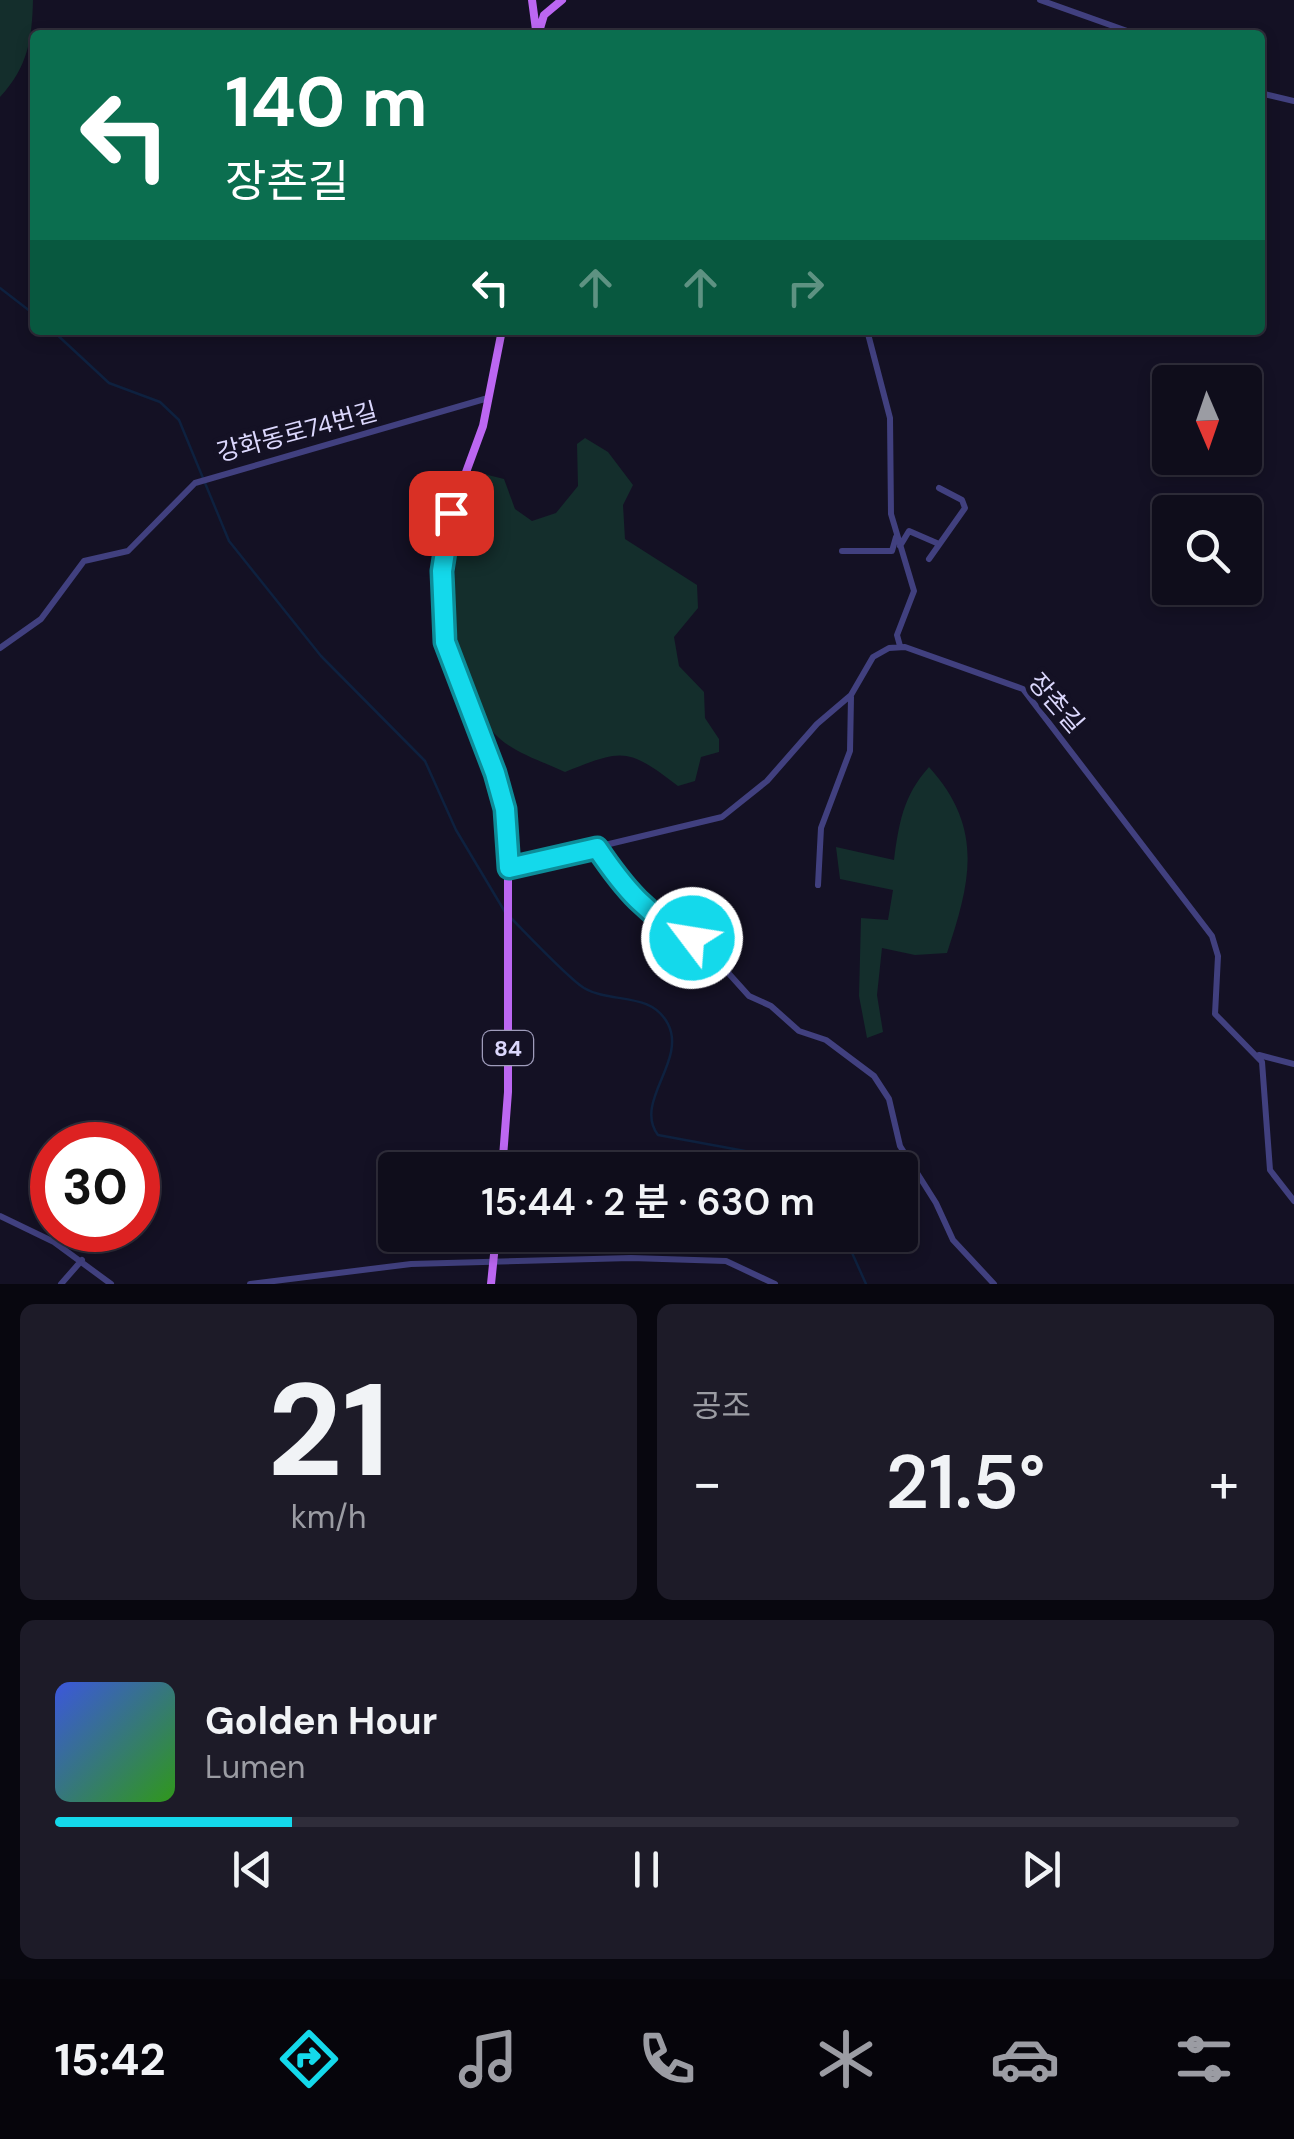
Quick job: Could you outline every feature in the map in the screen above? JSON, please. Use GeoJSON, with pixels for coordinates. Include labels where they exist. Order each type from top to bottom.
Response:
{"type":"FeatureCollection","features":[{"type":"Feature","properties":{"kind":"main road"},"geometry":{"type":"LineString","coordinates":[[536,0],[537,30]]}},
{"type":"Feature","properties":{"kind":"main road"},"geometry":{"type":"LineString","coordinates":[[539,30],[544,16],[562,0]]}},
{"type":"Feature","properties":{"kind":"main road","name":"84"},"geometry":{"type":"LineString","coordinates":[[501,335],[489,398],[451,513],[442,610],[449,658],[502,797],[509,868],[508,1092],[503,1152]]}},
{"type":"Feature","properties":{"kind":"main road"},"geometry":{"type":"LineString","coordinates":[[491,1284],[495,1252]]}},
{"type":"Feature","properties":{"kind":"street"},"geometry":{"type":"LineString","coordinates":[[1040,0],[1124,30]]}},
{"type":"Feature","properties":{"kind":"street"},"geometry":{"type":"LineString","coordinates":[[1265,94],[1294,101]]}},
{"type":"Feature","properties":{"kind":"street"},"geometry":{"type":"LineString","coordinates":[[509,868],[722,817],[767,781],[817,724],[851,696],[873,657],[900,646],[899,628],[914,597],[890,506],[888,405],[869,335]]}},
{"type":"Feature","properties":{"kind":"street","name":"강화동로74번길"},"geometry":{"type":"LineString","coordinates":[[0,648],[41,618],[84,561],[128,551],[195,483],[489,398]]}},
{"type":"Feature","properties":{"kind":"street"},"geometry":{"type":"LineString","coordinates":[[929,559],[964,508],[962,500],[939,488]]}},
{"type":"Feature","properties":{"kind":"street"},"geometry":{"type":"LineString","coordinates":[[899,547],[909,531],[939,544]]}},
{"type":"Feature","properties":{"kind":"street"},"geometry":{"type":"LineString","coordinates":[[842,551],[892,551],[896,536]]}},
{"type":"Feature","properties":{"kind":"street","name":"장촌길"},"geometry":{"type":"LineString","coordinates":[[900,646],[1012,682],[1029,695],[1206,926],[1218,956],[1215,1014],[1258,1054]]}},
{"type":"Feature","properties":{"kind":"street"},"geometry":{"type":"LineString","coordinates":[[818,885],[820,834],[852,746],[851,696]]}},
{"type":"Feature","properties":{"kind":"street"},"geometry":{"type":"LineString","coordinates":[[597,848],[632,898],[656,918],[704,946],[749,996],[772,1006],[799,1031],[826,1040],[874,1076],[889,1100],[900,1146],[936,1202],[953,1240],[994,1284]]}},
{"type":"Feature","properties":{"kind":"street"},"geometry":{"type":"LineString","coordinates":[[1258,1054],[1294,1064]]}},
{"type":"Feature","properties":{"kind":"street"},"geometry":{"type":"LineString","coordinates":[[1258,1054],[1264,1072],[1270,1170],[1294,1200]]}},
{"type":"Feature","properties":{"kind":"street"},"geometry":{"type":"LineString","coordinates":[[0,1216],[82,1260],[112,1284]]}},
{"type":"Feature","properties":{"kind":"street"},"geometry":{"type":"LineString","coordinates":[[250,1284],[389,1266],[494,1260],[712,1259],[740,1266],[775,1284]]}},
{"type":"Feature","properties":{"kind":"street"},"geometry":{"type":"LineString","coordinates":[[61,1284],[82,1260]]}},
{"type":"Feature","properties":{"kind":"green space"},"geometry":{"type":"Polygon","coordinates":[[[0,0],[33,0],[27,52],[17,75],[0,97],[0,0]]]}},
{"type":"Feature","properties":{"kind":"green space"},"geometry":{"type":"Polygon","coordinates":[[[585,438],[608,452],[633,485],[623,505],[625,539],[697,585],[698,608],[674,637],[679,666],[704,692],[705,718],[719,739],[719,752],[701,757],[695,781],[678,786],[635,758],[613,756],[565,772],[507,745],[478,710],[460,657],[455,566],[465,515],[484,474],[504,479],[515,509],[532,521],[556,513],[578,486],[577,444],[585,438]]]}},
{"type":"Feature","properties":{"kind":"green space"},"geometry":{"type":"Polygon","coordinates":[[[929,767],[959,812],[965,835],[968,857],[962,903],[947,953],[915,955],[882,948],[877,995],[883,1032],[867,1038],[859,996],[861,918],[888,920],[893,890],[840,879],[836,847],[894,860],[904,810],[929,767]]]}},
{"type":"Feature","properties":{"kind":"waterway"},"geometry":{"type":"LineString","coordinates":[[0,288],[30,311]]}},
{"type":"Feature","properties":{"kind":"waterway"},"geometry":{"type":"LineString","coordinates":[[57,335],[109,383],[160,402],[179,420],[229,541],[321,656],[425,761],[456,830],[505,912]]}},
{"type":"Feature","properties":{"kind":"waterway"},"geometry":{"type":"LineString","coordinates":[[510,917],[584,988],[641,1002],[661,1014],[668,1024],[671,1052],[652,1109],[658,1135],[747,1152]]}},
{"type":"Feature","properties":{"kind":"waterway"},"geometry":{"type":"LineString","coordinates":[[852,1252],[866,1284]]}},
{"type":"Feature","properties":{"kind":"route"},"geometry":{"type":"LineString","coordinates":[[451,513],[442,571],[445,642],[495,773],[505,809],[509,868],[597,848],[632,898],[656,918],[692,938]]}}]}
